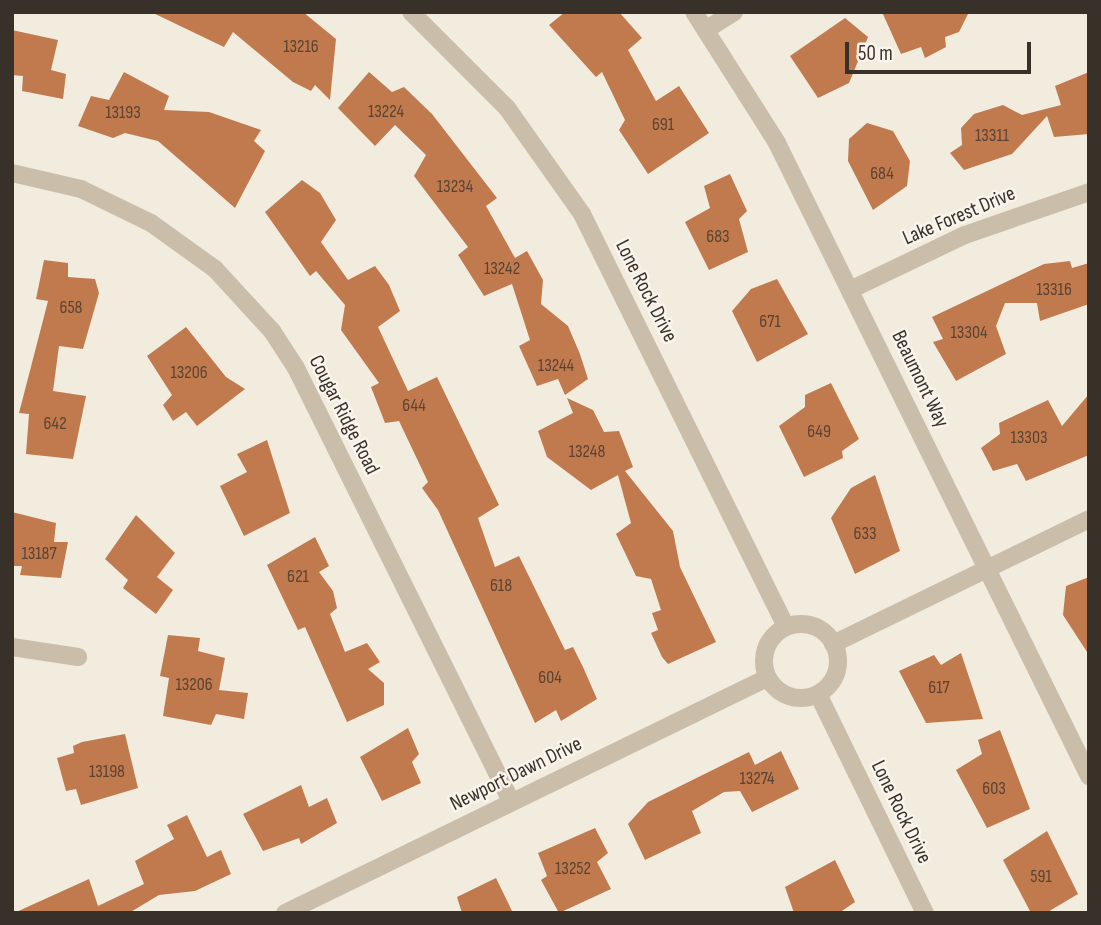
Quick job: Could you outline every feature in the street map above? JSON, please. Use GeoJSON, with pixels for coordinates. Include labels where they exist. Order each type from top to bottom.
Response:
{"type":"FeatureCollection","features":[{"type":"Feature","properties":{"kind":"street","name":"Lone Rock Drive"},"geometry":{"type":"LineString","coordinates":[[411,12],[507,108],[582,214],[786,626]]}},
{"type":"Feature","properties":{"kind":"street","name":"Beaumont Way"},"geometry":{"type":"LineString","coordinates":[[694,12],[777,143],[1089,776]]}},
{"type":"Feature","properties":{"kind":"street"},"geometry":{"type":"LineString","coordinates":[[707,29],[734,12]]}},
{"type":"Feature","properties":{"kind":"street","name":"Cougar Ridge Road"},"geometry":{"type":"LineString","coordinates":[[12,173],[81,190],[151,223],[215,269],[272,331],[296,368],[511,801]]}},
{"type":"Feature","properties":{"kind":"street","name":"Lake Forest Drive"},"geometry":{"type":"LineString","coordinates":[[850,290],[965,234],[1089,192]]}},
{"type":"Feature","properties":{"kind":"street"},"geometry":{"type":"LineString","coordinates":[[833,643],[1089,519]]}},
{"type":"Feature","properties":{"kind":"street"},"geometry":{"type":"LineString","coordinates":[[786,626],[815,626],[833,643],[836,675],[818,694],[788,697],[767,678],[765,648],[786,626]]}},
{"type":"Feature","properties":{"kind":"street"},"geometry":{"type":"LineString","coordinates":[[12,647],[78,657]]}},
{"type":"Feature","properties":{"kind":"street","name":"Newport Dawn Drive"},"geometry":{"type":"LineString","coordinates":[[285,913],[767,678]]}},
{"type":"Feature","properties":{"kind":"street","name":"Lone Rock Drive"},"geometry":{"type":"LineString","coordinates":[[818,694],[925,913]]}},
{"type":"Feature","properties":{"kind":"building"},"geometry":{"type":"Polygon","coordinates":[[[151,12],[303,12],[336,39],[330,100],[315,85],[311,91],[293,82],[233,32],[224,47],[151,12]]]}},
{"type":"Feature","properties":{"kind":"building"},"geometry":{"type":"Polygon","coordinates":[[[565,12],[619,12],[642,38],[628,50],[656,101],[679,86],[709,133],[648,174],[619,130],[625,120],[602,72],[596,77],[549,25],[565,12]]]}},
{"type":"Feature","properties":{"kind":"building"},"geometry":{"type":"Polygon","coordinates":[[[882,12],[969,12],[959,32],[945,37],[946,47],[925,58],[921,47],[901,54],[882,12]]]}},
{"type":"Feature","properties":{"kind":"building"},"geometry":{"type":"Polygon","coordinates":[[[845,18],[868,37],[849,83],[818,98],[790,56],[845,18]]]}},
{"type":"Feature","properties":{"kind":"building"},"geometry":{"type":"Polygon","coordinates":[[[12,30],[58,40],[51,70],[66,74],[63,99],[22,91],[23,76],[12,75],[12,30]]]}},
{"type":"Feature","properties":{"kind":"building"},"geometry":{"type":"Polygon","coordinates":[[[124,72],[169,96],[164,110],[209,112],[261,130],[254,141],[265,151],[235,208],[158,141],[125,133],[113,138],[78,126],[91,96],[109,100],[124,72]]]}},
{"type":"Feature","properties":{"kind":"building"},"geometry":{"type":"Polygon","coordinates":[[[369,72],[392,92],[404,87],[432,114],[497,198],[486,206],[515,258],[527,251],[543,280],[541,304],[568,326],[580,354],[588,379],[565,395],[558,379],[537,386],[519,346],[530,340],[512,284],[484,296],[458,255],[468,247],[414,176],[426,155],[395,125],[375,146],[338,108],[369,72]]]}},
{"type":"Feature","properties":{"kind":"building"},"geometry":{"type":"Polygon","coordinates":[[[1089,72],[1089,134],[1054,137],[1047,116],[1012,154],[964,170],[950,153],[962,145],[961,128],[974,114],[1003,105],[1022,115],[1061,105],[1055,86],[1089,72]]]}},
{"type":"Feature","properties":{"kind":"building"},"geometry":{"type":"Polygon","coordinates":[[[867,123],[893,131],[910,161],[907,186],[873,210],[848,161],[849,139],[867,123]]]}},
{"type":"Feature","properties":{"kind":"building"},"geometry":{"type":"Polygon","coordinates":[[[730,174],[747,211],[739,219],[748,252],[709,270],[685,222],[710,208],[704,186],[730,174]]]}},
{"type":"Feature","properties":{"kind":"building"},"geometry":{"type":"Polygon","coordinates":[[[302,180],[320,193],[336,220],[321,242],[348,280],[375,266],[389,285],[400,311],[378,327],[408,391],[437,377],[499,505],[478,518],[495,567],[519,556],[565,650],[573,647],[583,667],[597,699],[561,721],[556,710],[535,723],[438,510],[422,488],[428,482],[399,421],[385,423],[371,387],[379,383],[341,330],[345,305],[316,271],[310,276],[265,212],[302,180]]]}},
{"type":"Feature","properties":{"kind":"building"},"geometry":{"type":"Polygon","coordinates":[[[44,260],[68,263],[68,277],[95,279],[99,293],[83,349],[59,346],[53,391],[86,396],[73,459],[26,454],[29,414],[19,413],[48,301],[36,299],[44,260]]]}},
{"type":"Feature","properties":{"kind":"building"},"geometry":{"type":"Polygon","coordinates":[[[1070,261],[1072,268],[1089,263],[1089,304],[1040,321],[1037,303],[1005,303],[996,326],[1006,354],[956,381],[933,342],[943,339],[932,317],[1044,264],[1070,261]]]}},
{"type":"Feature","properties":{"kind":"building"},"geometry":{"type":"Polygon","coordinates":[[[777,279],[808,334],[757,362],[732,311],[751,289],[777,279]]]}},
{"type":"Feature","properties":{"kind":"building"},"geometry":{"type":"Polygon","coordinates":[[[186,327],[226,377],[245,389],[197,426],[186,412],[173,421],[163,405],[172,395],[147,356],[186,327]]]}},
{"type":"Feature","properties":{"kind":"building"},"geometry":{"type":"Polygon","coordinates":[[[831,383],[859,439],[842,451],[843,458],[804,477],[779,426],[805,407],[805,395],[831,383]]]}},
{"type":"Feature","properties":{"kind":"building"},"geometry":{"type":"Polygon","coordinates":[[[1089,394],[1089,455],[1026,481],[1017,464],[993,471],[981,448],[1000,434],[999,423],[1048,400],[1062,426],[1089,394]]]}},
{"type":"Feature","properties":{"kind":"building"},"geometry":{"type":"Polygon","coordinates":[[[567,398],[593,410],[604,432],[619,431],[633,467],[625,471],[673,531],[680,567],[716,642],[668,664],[662,657],[651,633],[658,630],[652,613],[661,610],[651,579],[636,576],[616,534],[631,523],[618,475],[591,490],[547,457],[538,431],[573,413],[567,398]]]}},
{"type":"Feature","properties":{"kind":"building"},"geometry":{"type":"Polygon","coordinates":[[[267,440],[290,513],[244,536],[220,486],[247,472],[237,454],[267,440]]]}},
{"type":"Feature","properties":{"kind":"building"},"geometry":{"type":"Polygon","coordinates":[[[875,475],[900,551],[855,574],[831,518],[851,488],[875,475]]]}},
{"type":"Feature","properties":{"kind":"building"},"geometry":{"type":"Polygon","coordinates":[[[12,512],[56,523],[54,542],[68,542],[61,578],[20,575],[22,566],[12,566],[12,512]]]}},
{"type":"Feature","properties":{"kind":"building"},"geometry":{"type":"Polygon","coordinates":[[[136,515],[175,553],[157,577],[173,590],[156,614],[123,588],[128,580],[105,559],[136,515]]]}},
{"type":"Feature","properties":{"kind":"building"},"geometry":{"type":"Polygon","coordinates":[[[315,537],[329,566],[319,572],[333,591],[337,608],[330,614],[345,652],[367,643],[380,662],[368,669],[384,683],[384,705],[347,722],[305,627],[298,630],[267,565],[315,537]]]}},
{"type":"Feature","properties":{"kind":"building"},"geometry":{"type":"Polygon","coordinates":[[[1089,577],[1089,655],[1063,615],[1066,586],[1089,577]]]}},
{"type":"Feature","properties":{"kind":"building"},"geometry":{"type":"Polygon","coordinates":[[[168,635],[200,638],[198,651],[225,658],[219,690],[248,693],[244,719],[216,714],[211,725],[163,716],[169,678],[160,676],[168,635]]]}},
{"type":"Feature","properties":{"kind":"building"},"geometry":{"type":"Polygon","coordinates":[[[961,653],[983,719],[926,723],[899,671],[934,655],[941,665],[961,653]]]}},
{"type":"Feature","properties":{"kind":"building"},"geometry":{"type":"Polygon","coordinates":[[[408,728],[419,754],[412,762],[421,783],[382,801],[360,757],[408,728]]]}},
{"type":"Feature","properties":{"kind":"building"},"geometry":{"type":"Polygon","coordinates":[[[1000,730],[1030,809],[987,828],[956,770],[982,754],[978,740],[1000,730]]]}},
{"type":"Feature","properties":{"kind":"building"},"geometry":{"type":"Polygon","coordinates":[[[125,734],[138,788],[81,805],[76,789],[66,791],[57,758],[74,753],[73,746],[82,742],[125,734]]]}},
{"type":"Feature","properties":{"kind":"building"},"geometry":{"type":"Polygon","coordinates":[[[781,751],[799,789],[752,812],[740,791],[724,792],[692,811],[701,833],[645,860],[628,824],[648,802],[749,752],[755,765],[781,751]]]}},
{"type":"Feature","properties":{"kind":"building"},"geometry":{"type":"Polygon","coordinates":[[[301,785],[309,807],[327,798],[337,823],[301,844],[299,838],[263,851],[243,814],[301,785]]]}},
{"type":"Feature","properties":{"kind":"building"},"geometry":{"type":"Polygon","coordinates":[[[187,815],[207,857],[221,850],[231,874],[195,891],[159,895],[129,913],[14,913],[89,879],[98,906],[144,884],[135,861],[174,839],[167,825],[187,815]]]}},
{"type":"Feature","properties":{"kind":"building"},"geometry":{"type":"Polygon","coordinates":[[[595,828],[608,853],[597,862],[611,889],[559,913],[541,880],[547,876],[538,853],[595,828]]]}},
{"type":"Feature","properties":{"kind":"building"},"geometry":{"type":"Polygon","coordinates":[[[1047,831],[1078,894],[1046,913],[1031,913],[1003,860],[1047,831]]]}},
{"type":"Feature","properties":{"kind":"building"},"geometry":{"type":"Polygon","coordinates":[[[835,860],[855,902],[839,913],[794,913],[785,887],[835,860]]]}},
{"type":"Feature","properties":{"kind":"building"},"geometry":{"type":"Polygon","coordinates":[[[496,878],[513,913],[462,913],[457,897],[496,878]]]}}]}
